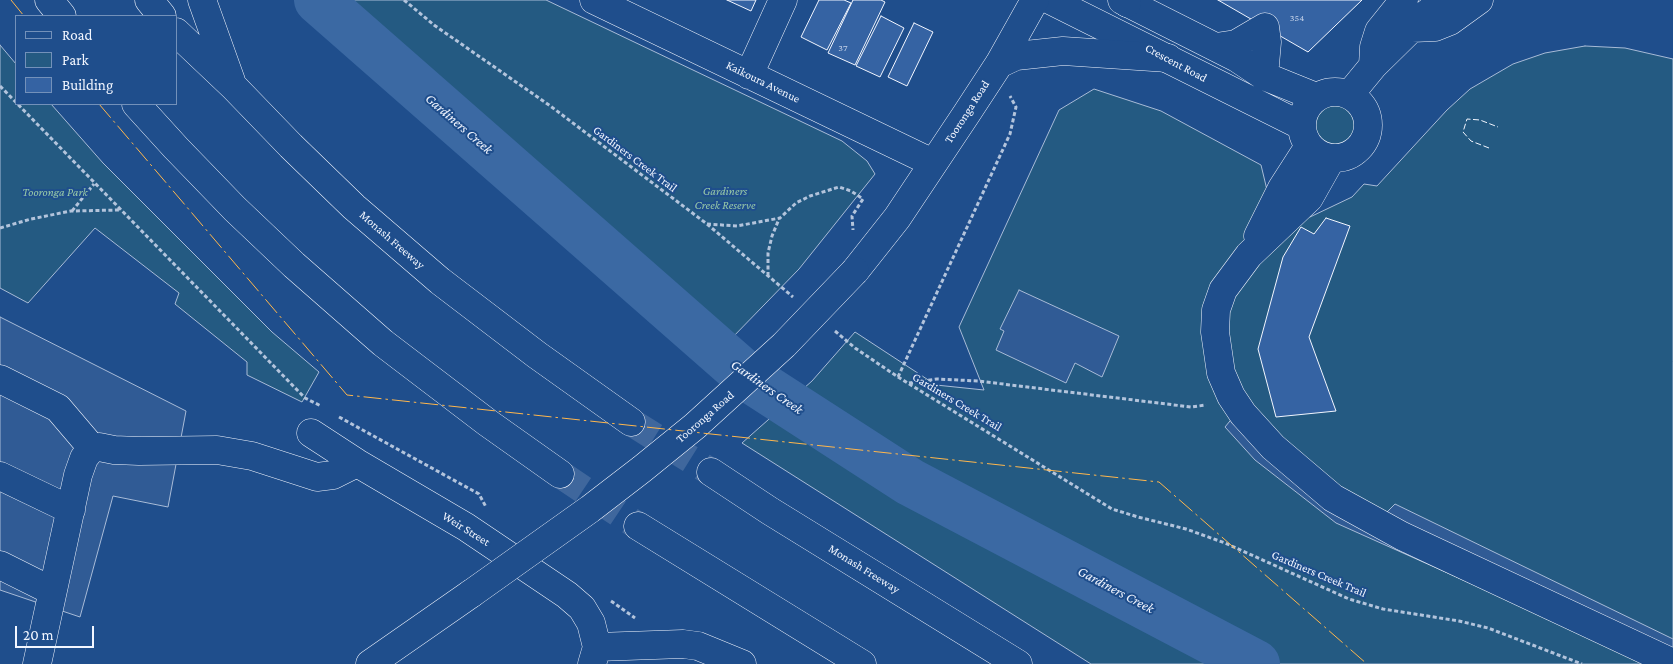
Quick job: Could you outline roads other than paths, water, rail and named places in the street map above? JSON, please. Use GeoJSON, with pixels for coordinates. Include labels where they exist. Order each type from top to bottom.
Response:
{"type":"FeatureCollection","features":[{"type":"Feature","properties":{"kind":"main road"},"geometry":{"type":"LineString","coordinates":[[49,0],[61,15]]}},
{"type":"Feature","properties":{"kind":"main road"},"geometry":{"type":"LineString","coordinates":[[149,0],[161,15]]}},
{"type":"Feature","properties":{"kind":"main road"},"geometry":{"type":"LineString","coordinates":[[202,0],[233,86]]}},
{"type":"Feature","properties":{"kind":"main road","name":"Kaikoura Avenue"},"geometry":{"type":"LineString","coordinates":[[594,0],[933,164]]}},
{"type":"Feature","properties":{"kind":"main road"},"geometry":{"type":"LineString","coordinates":[[749,75],[783,0]]}},
{"type":"Feature","properties":{"kind":"main road","name":"Tooronga Road"},"geometry":{"type":"LineString","coordinates":[[370,664],[590,509],[695,426],[777,352],[855,271],[897,218],[998,64],[1036,0]]}},
{"type":"Feature","properties":{"kind":"main road","name":"Crescent Road"},"geometry":{"type":"LineString","coordinates":[[1050,0],[1168,58],[1314,143]]}},
{"type":"Feature","properties":{"kind":"main road"},"geometry":{"type":"LineString","coordinates":[[1373,66],[1374,47],[1378,31],[1404,0]]}},
{"type":"Feature","properties":{"kind":"main road"},"geometry":{"type":"LineString","coordinates":[[1350,94],[1373,66],[1444,0]]}},
{"type":"Feature","properties":{"kind":"main road"},"geometry":{"type":"LineString","coordinates":[[1412,28],[1435,27],[1443,24],[1479,0]]}},
{"type":"Feature","properties":{"kind":"main road"},"geometry":{"type":"LineString","coordinates":[[1125,1],[1237,58],[1264,76],[1316,97]]}},
{"type":"Feature","properties":{"kind":"main road"},"geometry":{"type":"LineString","coordinates":[[1216,47],[1236,44],[1265,27],[1267,42],[1264,76]]}},
{"type":"Feature","properties":{"kind":"main road","name":"Monash Freeway"},"geometry":{"type":"LineString","coordinates":[[178,34],[354,207],[440,281],[537,355],[631,422]]}},
{"type":"Feature","properties":{"kind":"main road"},"geometry":{"type":"LineString","coordinates":[[998,64],[1016,56],[1063,52],[1168,58]]}},
{"type":"Feature","properties":{"kind":"main road"},"geometry":{"type":"LineString","coordinates":[[1314,143],[1343,158],[1354,153],[1363,145],[1368,134],[1369,122],[1366,111],[1359,101],[1350,94],[1333,91],[1316,97],[1305,110],[1314,143],[1308,198],[1249,255],[1224,290],[1216,310],[1215,332],[1220,373],[1243,414],[1273,447],[1333,498],[1402,536],[1673,663]]}},
{"type":"Feature","properties":{"kind":"main road"},"geometry":{"type":"LineString","coordinates":[[137,105],[228,202],[301,272],[383,343],[488,423],[560,474]]}},
{"type":"Feature","properties":{"kind":"main road"},"geometry":{"type":"LineString","coordinates":[[0,379],[58,408],[92,448]]}},
{"type":"Feature","properties":{"kind":"main road","name":"Weir Street"},"geometry":{"type":"LineString","coordinates":[[311,433],[357,464],[466,527],[567,595],[582,608],[591,623],[594,656],[683,644],[713,651],[742,664]]}},
{"type":"Feature","properties":{"kind":"main road"},"geometry":{"type":"LineString","coordinates":[[37,664],[78,475],[84,458],[92,448],[140,451],[217,450],[252,456],[317,477],[332,475],[357,464]]}},
{"type":"Feature","properties":{"kind":"main road","name":"Monash Freeway"},"geometry":{"type":"LineString","coordinates":[[711,472],[770,511],[1018,664]]}},
{"type":"Feature","properties":{"kind":"main road"},"geometry":{"type":"LineString","coordinates":[[0,476],[71,510]]}},
{"type":"Feature","properties":{"kind":"main road"},"geometry":{"type":"LineString","coordinates":[[638,526],[862,664]]}},
{"type":"Feature","properties":{"kind":"main road"},"geometry":{"type":"LineString","coordinates":[[0,565],[52,591]]}},
{"type":"Feature","properties":{"kind":"waterway","name":"Gardiners Creek"},"geometry":{"type":"LineString","coordinates":[[318,0],[749,378],[910,482],[1256,664]]}},
{"type":"Feature","properties":{"kind":"tunnel"},"geometry":{"type":"LineString","coordinates":[[631,422],[711,472]]}},
{"type":"Feature","properties":{"kind":"tunnel"},"geometry":{"type":"LineString","coordinates":[[560,474],[638,526]]}},
{"type":"Feature","properties":{"kind":"park label","name":"Tooronga Park"},"geometry":{"type":"Point","coordinates":[55,192]}},
{"type":"Feature","properties":{"kind":"park label","name":"Gardiners Creek Reserve"},"geometry":{"type":"Point","coordinates":[725,198]}}]}
